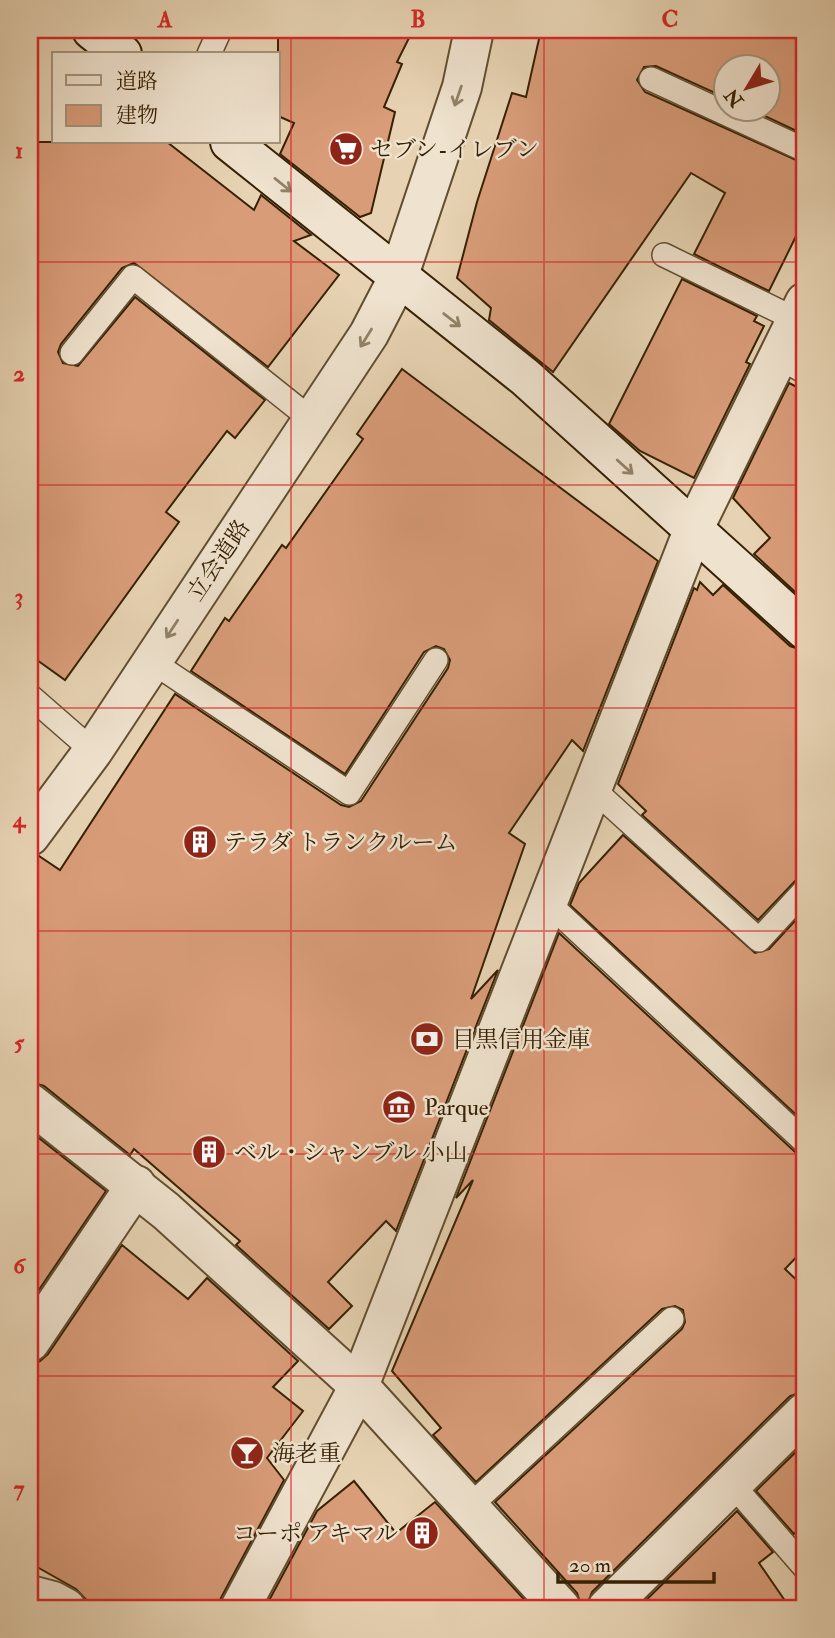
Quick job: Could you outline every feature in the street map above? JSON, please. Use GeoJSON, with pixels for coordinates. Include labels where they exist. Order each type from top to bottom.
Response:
{"type":"FeatureCollection","features":[{"type":"Feature","properties":{"kind":"street"},"geometry":{"type":"LineString","coordinates":[[92,30],[120,52]]}},
{"type":"Feature","properties":{"kind":"street","name":"立会道路"},"geometry":{"type":"LineString","coordinates":[[30,836],[93,751],[369,334],[398,278],[462,87],[474,30]]}},
{"type":"Feature","properties":{"kind":"street"},"geometry":{"type":"LineString","coordinates":[[232,144],[525,377],[805,630]]}},
{"type":"Feature","properties":{"kind":"street"},"geometry":{"type":"LineString","coordinates":[[240,1608],[359,1386],[694,528],[792,364],[801,311]]}},
{"type":"Feature","properties":{"kind":"street"},"geometry":{"type":"LineString","coordinates":[[30,1103],[136,1185],[359,1386],[561,1608]]}},
{"type":"Feature","properties":{"kind":"street"},"geometry":{"type":"LineString","coordinates":[[30,1342],[136,1185]]}},
{"type":"Feature","properties":{"kind":"street"},"geometry":{"type":"LineString","coordinates":[[607,1608],[805,1412]]}},
{"type":"Feature","properties":{"kind":"street"},"geometry":{"type":"LineString","coordinates":[[30,1595],[53,1601],[65,1608]]}},
{"type":"Feature","properties":{"kind":"lane"},"geometry":{"type":"LineString","coordinates":[[210,52],[220,30]]}},
{"type":"Feature","properties":{"kind":"lane"},"geometry":{"type":"LineString","coordinates":[[651,79],[805,150]]}},
{"type":"Feature","properties":{"kind":"lane"},"geometry":{"type":"LineString","coordinates":[[664,255],[801,311]]}},
{"type":"Feature","properties":{"kind":"lane"},"geometry":{"type":"LineString","coordinates":[[72,353],[133,277],[312,420]]}},
{"type":"Feature","properties":{"kind":"lane"},"geometry":{"type":"LineString","coordinates":[[151,661],[349,793],[436,660]]}},
{"type":"Feature","properties":{"kind":"lane"},"geometry":{"type":"LineString","coordinates":[[30,696],[93,751]]}},
{"type":"Feature","properties":{"kind":"lane"},"geometry":{"type":"LineString","coordinates":[[592,788],[759,940],[805,890]]}},
{"type":"Feature","properties":{"kind":"lane"},"geometry":{"type":"LineString","coordinates":[[547,902],[805,1142]]}},
{"type":"Feature","properties":{"kind":"lane"},"geometry":{"type":"LineString","coordinates":[[468,1507],[671,1319]]}},
{"type":"Feature","properties":{"kind":"lane"},"geometry":{"type":"LineString","coordinates":[[732,1484],[805,1568]]}},
{"type":"Feature","properties":{"kind":"building"},"geometry":{"type":"Polygon","coordinates":[[[278,30],[413,30],[397,62],[402,64],[384,107],[395,112],[371,213],[360,217],[280,154],[294,123],[280,117],[278,30]]]}},
{"type":"Feature","properties":{"kind":"building"},"geometry":{"type":"Polygon","coordinates":[[[541,30],[805,30],[805,135],[778,122],[782,122],[782,52],[712,52],[712,92],[656,66],[644,67],[637,80],[645,92],[805,164],[805,218],[769,291],[694,254],[725,193],[691,173],[553,372],[489,320],[491,308],[457,278],[477,202],[512,93],[526,97],[541,30]]]}},
{"type":"Feature","properties":{"kind":"building"},"geometry":{"type":"Polygon","coordinates":[[[30,142],[170,144],[254,210],[261,195],[311,235],[294,241],[339,275],[268,367],[134,263],[122,268],[61,344],[58,352],[63,363],[78,366],[135,297],[265,400],[235,438],[227,431],[166,512],[179,522],[65,680],[30,655],[30,142]]]}},
{"type":"Feature","properties":{"kind":"building"},"geometry":{"type":"Polygon","coordinates":[[[682,279],[757,316],[754,321],[764,326],[746,362],[750,364],[694,478],[640,451],[609,424],[682,279]]]}},
{"type":"Feature","properties":{"kind":"building"},"geometry":{"type":"Polygon","coordinates":[[[402,369],[658,561],[583,751],[572,740],[509,833],[525,844],[471,999],[498,970],[396,1231],[386,1221],[328,1282],[352,1306],[329,1329],[236,1245],[240,1241],[134,1149],[130,1155],[44,1086],[30,1082],[30,857],[39,856],[60,870],[175,694],[341,805],[349,807],[361,801],[448,668],[450,660],[444,649],[436,646],[424,652],[345,774],[191,671],[225,618],[229,621],[282,545],[286,548],[363,439],[357,434],[402,369]]]}},
{"type":"Feature","properties":{"kind":"building"},"geometry":{"type":"Polygon","coordinates":[[[789,383],[805,391],[805,601],[754,554],[770,538],[733,498],[789,383]]]}},
{"type":"Feature","properties":{"kind":"building"},"geometry":{"type":"Polygon","coordinates":[[[700,582],[713,595],[723,585],[790,646],[805,651],[805,876],[795,881],[758,920],[642,815],[646,811],[618,784],[694,588],[697,590],[700,582]]]}},
{"type":"Feature","properties":{"kind":"building"},"geometry":{"type":"Polygon","coordinates":[[[623,835],[755,953],[769,949],[805,910],[805,1123],[570,905],[579,883],[623,835]]]}},
{"type":"Feature","properties":{"kind":"building"},"geometry":{"type":"Polygon","coordinates":[[[559,933],[795,1152],[805,1156],[805,1248],[785,1269],[805,1288],[805,1391],[790,1396],[592,1592],[586,1608],[582,1608],[577,1593],[495,1502],[682,1329],[685,1322],[683,1310],[675,1306],[662,1309],[476,1482],[433,1435],[441,1428],[392,1371],[473,1180],[456,1198],[559,933]]]}},
{"type":"Feature","properties":{"kind":"building"},"geometry":{"type":"Polygon","coordinates":[[[30,1131],[106,1191],[30,1303],[30,1131]]]}},
{"type":"Feature","properties":{"kind":"building"},"geometry":{"type":"Polygon","coordinates":[[[122,1245],[188,1299],[207,1278],[298,1361],[273,1387],[303,1411],[267,1458],[284,1480],[218,1608],[94,1608],[76,1589],[30,1563],[30,1364],[40,1361],[48,1354],[122,1245]]]}},
{"type":"Feature","properties":{"kind":"building"},"geometry":{"type":"Polygon","coordinates":[[[805,1443],[805,1525],[794,1534],[756,1491],[805,1443]]]}},
{"type":"Feature","properties":{"kind":"building"},"geometry":{"type":"Polygon","coordinates":[[[354,1481],[396,1533],[435,1502],[532,1608],[265,1608],[317,1511],[354,1481]]]}},
{"type":"Feature","properties":{"kind":"building"},"geometry":{"type":"Polygon","coordinates":[[[737,1511],[773,1552],[759,1563],[790,1608],[638,1608],[737,1511]]]}},
{"type":"Feature","properties":{"kind":"place","name":"セブン-イレブン"},"geometry":{"type":"Point","coordinates":[346,149]}},
{"type":"Feature","properties":{"kind":"place","name":"テラダ トランクルーム"},"geometry":{"type":"Point","coordinates":[200,842]}},
{"type":"Feature","properties":{"kind":"place","name":"目黒信用金庫"},"geometry":{"type":"Point","coordinates":[427,1039]}},
{"type":"Feature","properties":{"kind":"place","name":"Parque"},"geometry":{"type":"Point","coordinates":[399,1107]}},
{"type":"Feature","properties":{"kind":"place","name":"ベル・シャンブル 小山"},"geometry":{"type":"Point","coordinates":[209,1152]}},
{"type":"Feature","properties":{"kind":"place","name":"海老重"},"geometry":{"type":"Point","coordinates":[247,1453]}},
{"type":"Feature","properties":{"kind":"place","name":"コーポ アキマル"},"geometry":{"type":"Point","coordinates":[422,1533]}}]}
